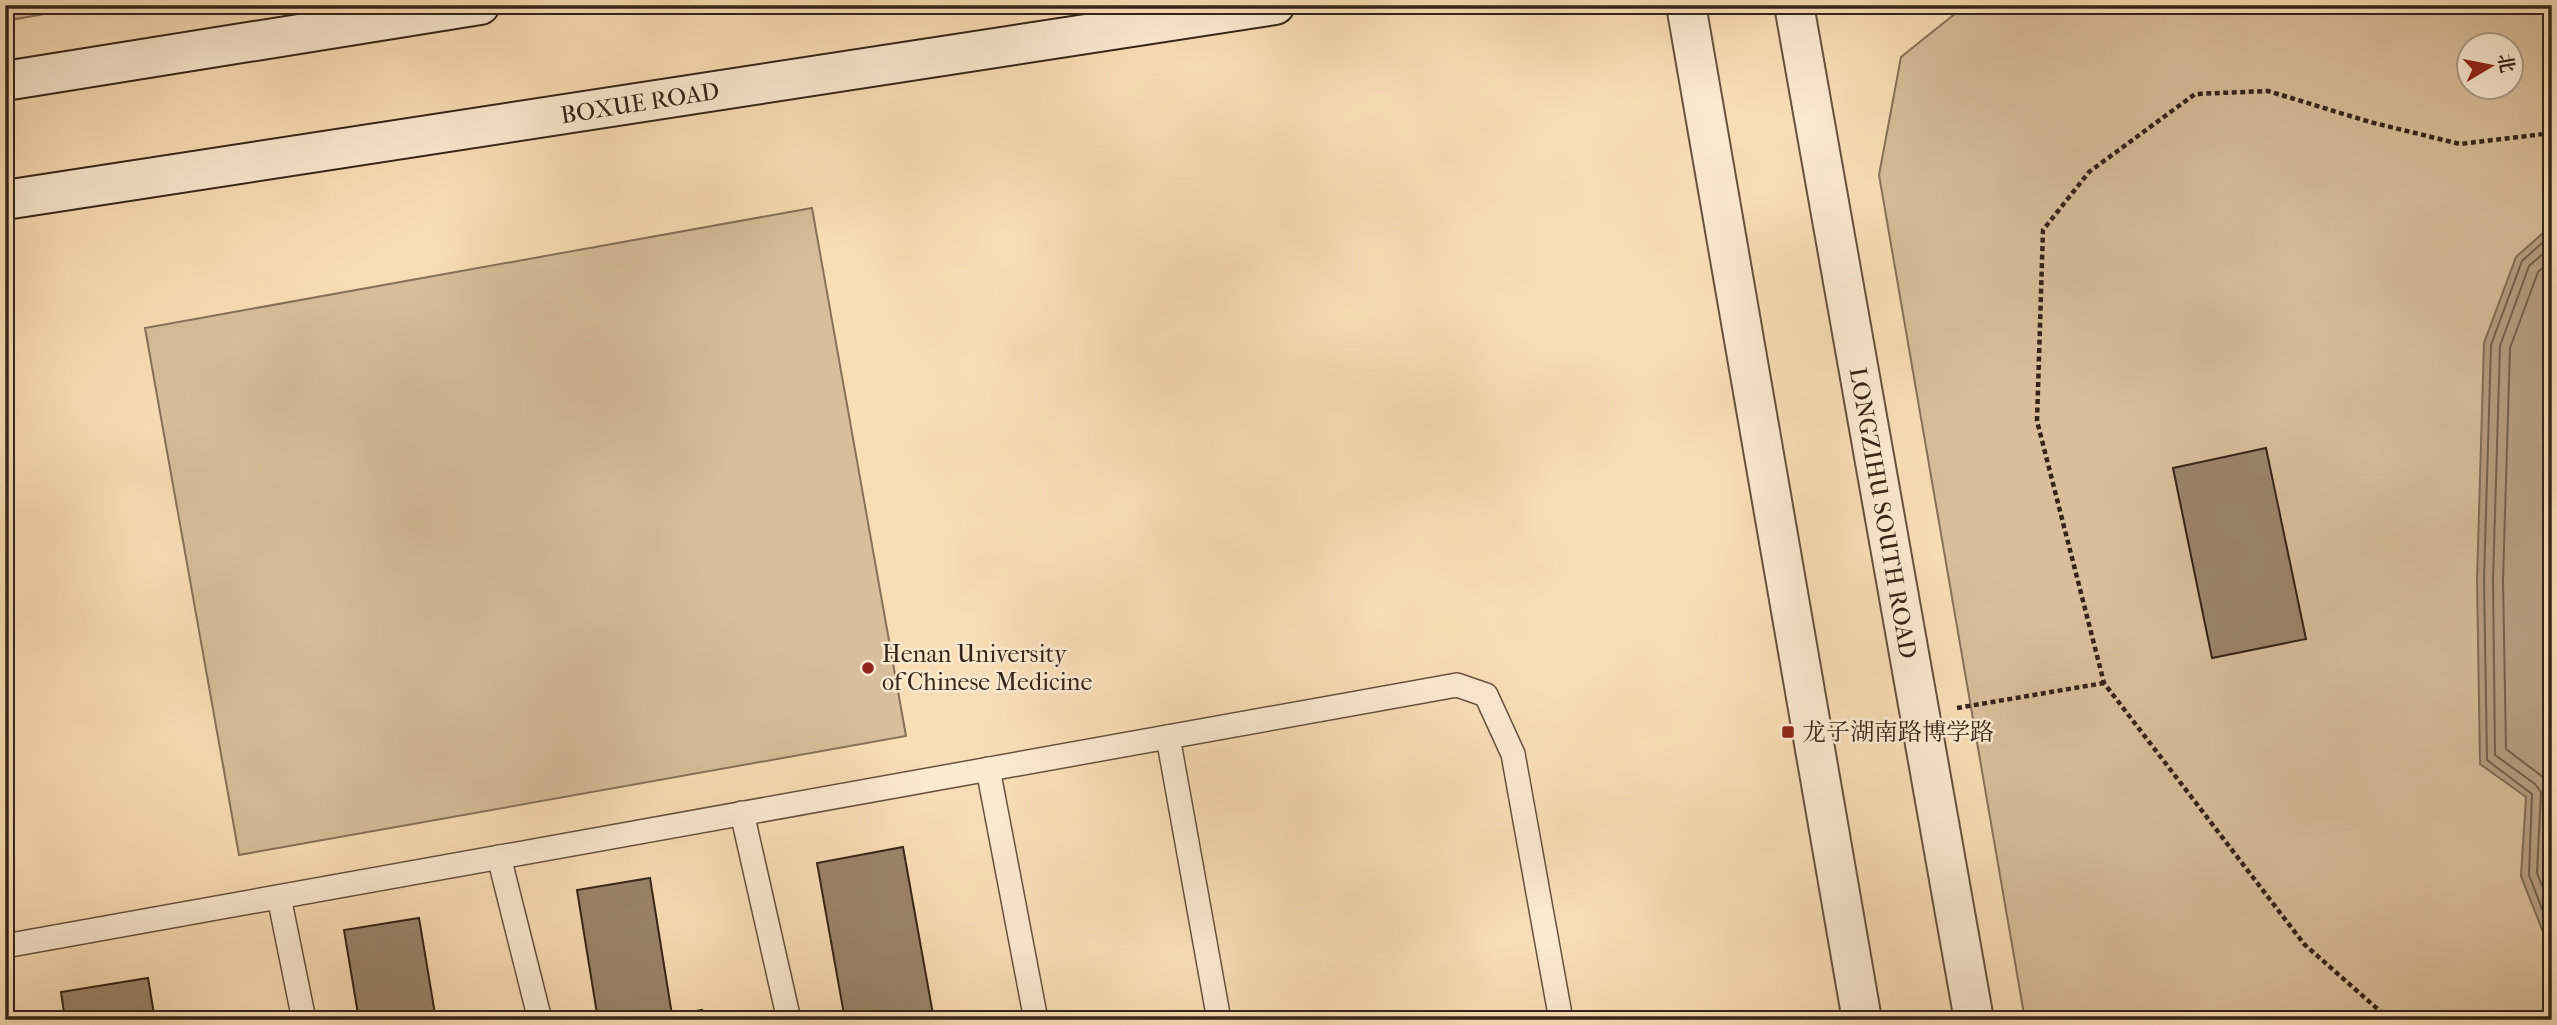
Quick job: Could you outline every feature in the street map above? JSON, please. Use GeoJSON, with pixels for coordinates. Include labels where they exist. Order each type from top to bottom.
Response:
{"type":"FeatureCollection","features":[{"type":"Feature","properties":{"kind":"street"},"geometry":{"type":"LineString","coordinates":[[5,81],[480,5]]}},
{"type":"Feature","properties":{"kind":"street","name":"BOXUE ROAD"},"geometry":{"type":"LineString","coordinates":[[5,200],[1275,5]]}},
{"type":"Feature","properties":{"kind":"street"},"geometry":{"type":"LineString","coordinates":[[1686,5],[1862,1020]]}},
{"type":"Feature","properties":{"kind":"street","name":"LONGZIHU SOUTH ROAD"},"geometry":{"type":"LineString","coordinates":[[1794,5],[1974,1020]]}},
{"type":"Feature","properties":{"kind":"lane"},"geometry":{"type":"LineString","coordinates":[[5,946],[1457,685],[1486,695],[1513,754],[1561,1020]]}},
{"type":"Feature","properties":{"kind":"lane"},"geometry":{"type":"LineString","coordinates":[[1168,737],[1219,1020]]}},
{"type":"Feature","properties":{"kind":"lane"},"geometry":{"type":"LineString","coordinates":[[988,769],[1036,1020]]}},
{"type":"Feature","properties":{"kind":"lane"},"geometry":{"type":"LineString","coordinates":[[742,813],[789,1020]]}},
{"type":"Feature","properties":{"kind":"lane"},"geometry":{"type":"LineString","coordinates":[[499,857],[540,1020]]}},
{"type":"Feature","properties":{"kind":"lane"},"geometry":{"type":"LineString","coordinates":[[279,897],[304,1020]]}},
{"type":"Feature","properties":{"kind":"path"},"geometry":{"type":"LineString","coordinates":[[2390,1020],[2304,944],[2104,683],[2037,421],[2043,230],[2089,172],[2195,94],[2268,91],[2370,122],[2460,144],[2552,134]]}},
{"type":"Feature","properties":{"kind":"path"},"geometry":{"type":"LineString","coordinates":[[1919,714],[2104,683]]}},
{"type":"Feature","properties":{"kind":"shaded area"},"geometry":{"type":"Polygon","coordinates":[[[5,5],[94,5],[5,21],[5,5]]]}},
{"type":"Feature","properties":{"kind":"shaded area"},"geometry":{"type":"Polygon","coordinates":[[[1966,5],[2552,5],[2552,1020],[2025,1020],[1879,175],[1901,57],[1966,5]]]}},
{"type":"Feature","properties":{"kind":"shaded area"},"geometry":{"type":"Polygon","coordinates":[[[812,208],[906,736],[239,855],[145,328],[812,208]]]}},
{"type":"Feature","properties":{"kind":"water"},"geometry":{"type":"Polygon","coordinates":[[[2552,225],[2552,955],[2521,876],[2526,797],[2480,764],[2477,580],[2484,343],[2516,257],[2552,225]]]}},
{"type":"Feature","properties":{"kind":"building"},"geometry":{"type":"Polygon","coordinates":[[[2266,448],[2306,639],[2212,658],[2173,468],[2266,448]]]}},
{"type":"Feature","properties":{"kind":"building"},"geometry":{"type":"Polygon","coordinates":[[[903,847],[934,1020],[845,1020],[817,863],[903,847]]]}},
{"type":"Feature","properties":{"kind":"building"},"geometry":{"type":"Polygon","coordinates":[[[650,878],[672,1015],[702,1010],[704,1020],[598,1020],[577,890],[650,878]]]}},
{"type":"Feature","properties":{"kind":"building"},"geometry":{"type":"Polygon","coordinates":[[[419,918],[436,1020],[359,1020],[344,930],[419,918]]]}},
{"type":"Feature","properties":{"kind":"building"},"geometry":{"type":"Polygon","coordinates":[[[148,978],[155,1020],[65,1020],[61,992],[148,978]]]}},
{"type":"Feature","properties":{"kind":"place","name":"Henan University of Chinese Medicine"},"geometry":{"type":"Point","coordinates":[868,668]}},
{"type":"Feature","properties":{"kind":"place","name":"龙子湖南路博学路"},"geometry":{"type":"Point","coordinates":[1788,732]}}]}
